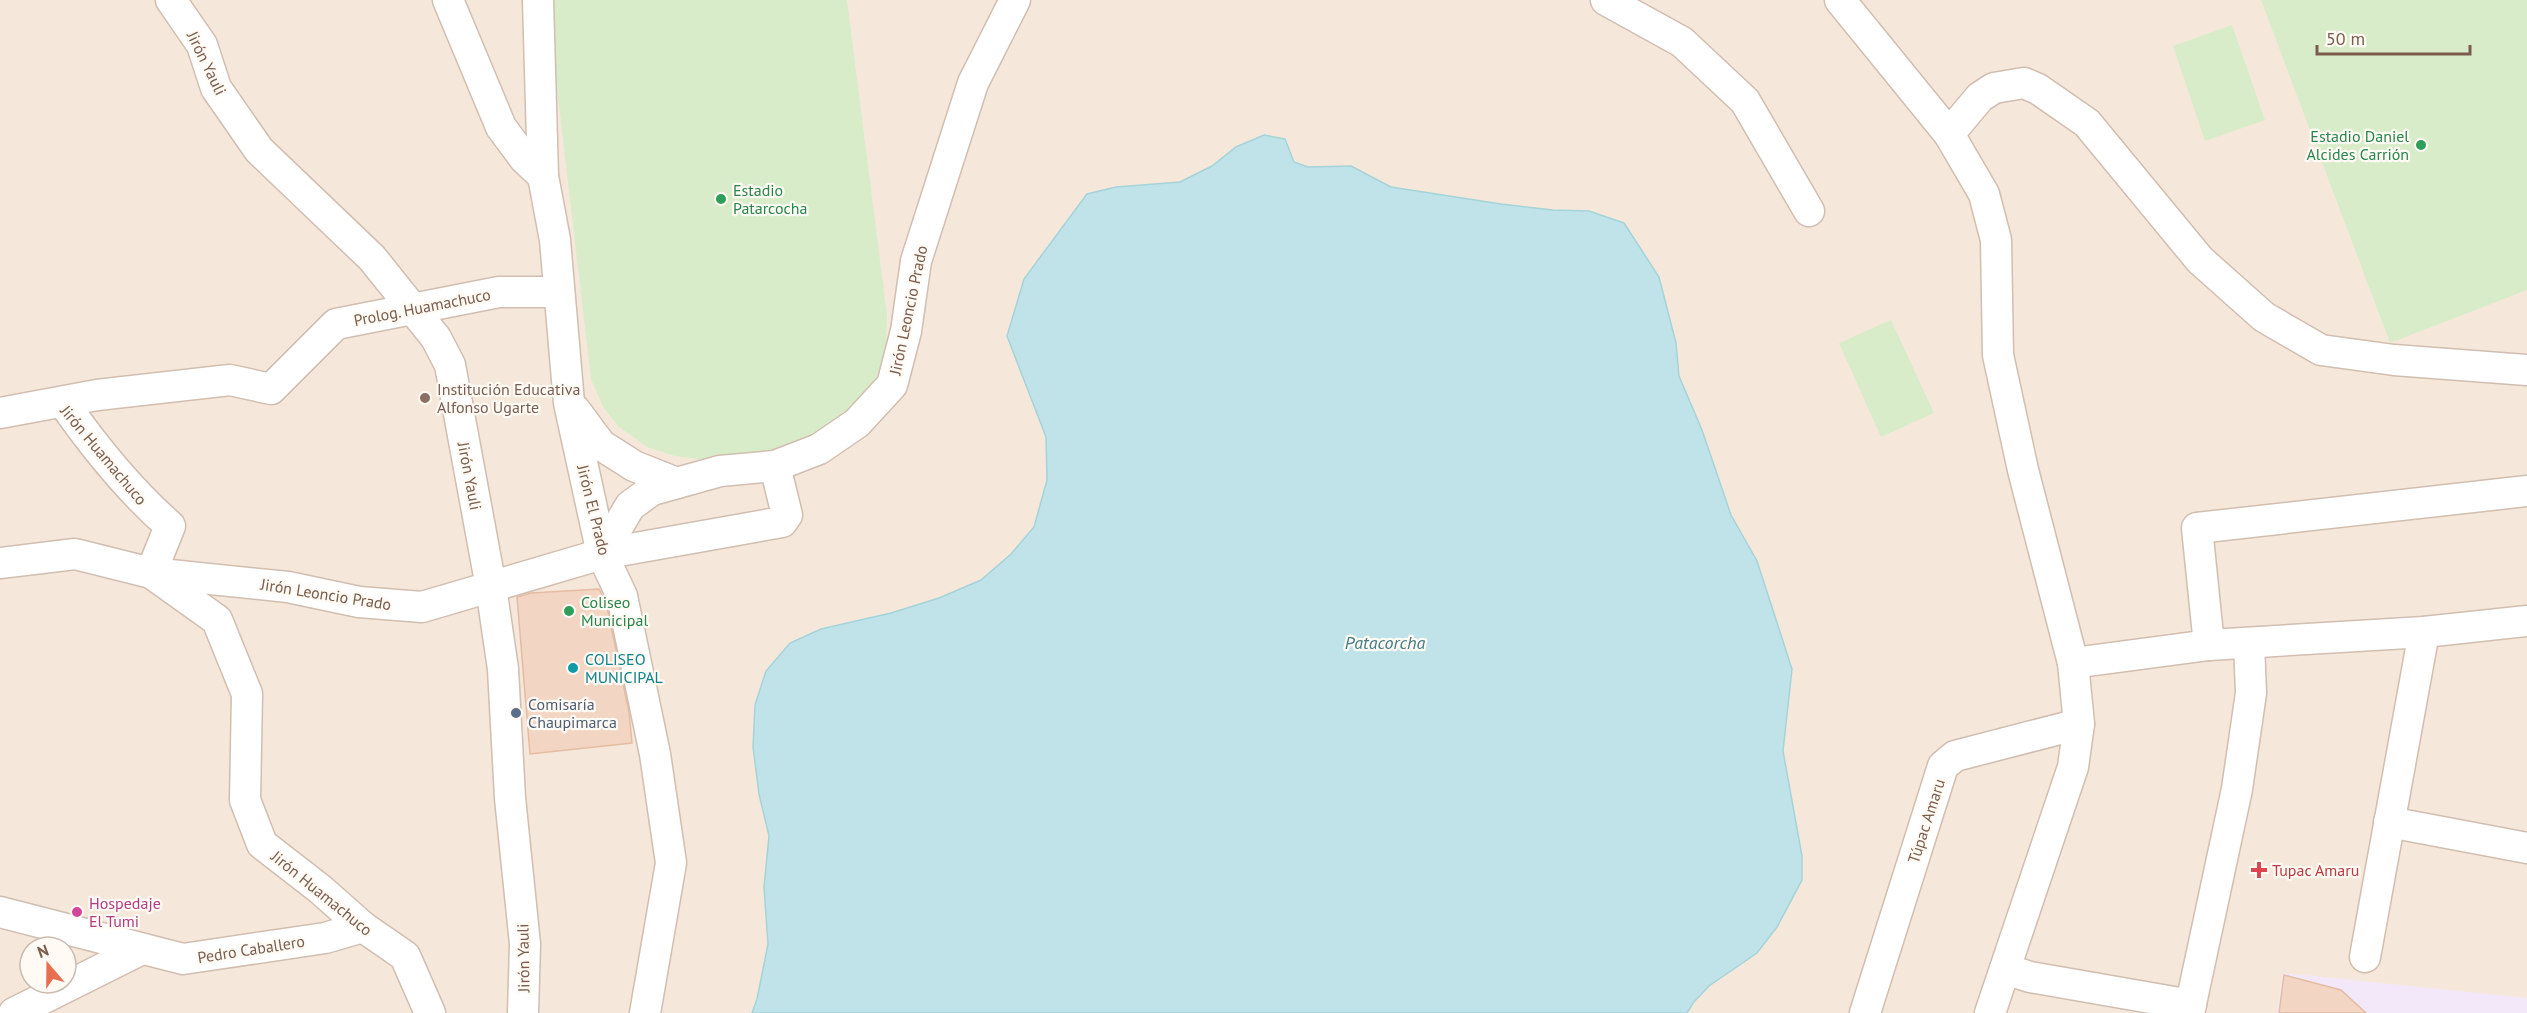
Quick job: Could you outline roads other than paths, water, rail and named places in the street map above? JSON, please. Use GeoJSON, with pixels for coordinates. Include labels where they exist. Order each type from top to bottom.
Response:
{"type":"FeatureCollection","features":[{"type":"Feature","properties":{"kind":"street","name":"Jirón Yauli"},"geometry":{"type":"LineString","coordinates":[[171,0],[202,45],[216,88],[259,150],[372,258],[436,338],[450,365],[491,587],[503,669],[510,798],[525,944],[523,1013]]}},
{"type":"Feature","properties":{"kind":"street"},"geometry":{"type":"LineString","coordinates":[[448,0],[501,127],[524,158],[543,176]]}},
{"type":"Feature","properties":{"kind":"street","name":"Jirón El Prado"},"geometry":{"type":"LineString","coordinates":[[538,0],[543,176],[555,240],[569,403],[602,554],[622,596],[655,754],[671,863],[645,1013]]}},
{"type":"Feature","properties":{"kind":"street","name":"Jirón Leoncio Prado"},"geometry":{"type":"LineString","coordinates":[[602,554],[630,506],[652,490],[720,471],[775,466],[819,449],[857,423],[892,385],[906,331],[916,261],[973,83],[1014,0]]}},
{"type":"Feature","properties":{"kind":"street"},"geometry":{"type":"LineString","coordinates":[[1606,0],[1682,42],[1745,101],[1809,211]]}},
{"type":"Feature","properties":{"kind":"street"},"geometry":{"type":"LineString","coordinates":[[1840,0],[1949,134],[1984,194],[1996,240],[1998,355],[2023,470],[2073,663],[2079,724],[2073,767],[1990,1013]]}},
{"type":"Feature","properties":{"kind":"street"},"geometry":{"type":"LineString","coordinates":[[1949,134],[1980,96],[1994,88],[2012,83],[2024,83],[2038,89],[2087,123],[2200,260],[2264,317],[2321,350],[2394,360],[2527,370]]}},
{"type":"Feature","properties":{"kind":"street","name":"Prolog. Huamachuco"},"geometry":{"type":"LineString","coordinates":[[63,402],[97,394],[230,380],[271,388],[336,324],[499,292],[558,292]]}},
{"type":"Feature","properties":{"kind":"street","name":"Jirón Huamachuco"},"geometry":{"type":"LineString","coordinates":[[0,413],[34,405],[63,402],[94,446],[140,500],[170,526],[151,573],[217,620],[247,694],[245,800],[262,844],[320,889],[363,927],[405,956],[430,1013]]}},
{"type":"Feature","properties":{"kind":"street"},"geometry":{"type":"LineString","coordinates":[[569,403],[602,445],[634,466],[677,483]]}},
{"type":"Feature","properties":{"kind":"street","name":"Jirón Leoncio Prado"},"geometry":{"type":"LineString","coordinates":[[151,573],[288,587],[359,602],[422,607],[602,554],[782,522],[787,515],[775,466]]}},
{"type":"Feature","properties":{"kind":"street"},"geometry":{"type":"LineString","coordinates":[[2209,645],[2198,528],[2527,490]]}},
{"type":"Feature","properties":{"kind":"street"},"geometry":{"type":"LineString","coordinates":[[0,563],[75,554],[151,573]]}},
{"type":"Feature","properties":{"kind":"street"},"geometry":{"type":"LineString","coordinates":[[2073,663],[2209,645],[2424,632],[2527,621]]}},
{"type":"Feature","properties":{"kind":"street"},"geometry":{"type":"LineString","coordinates":[[2365,957],[2424,632]]}},
{"type":"Feature","properties":{"kind":"street"},"geometry":{"type":"LineString","coordinates":[[2005,969],[2030,977],[2190,1009],[2236,789],[2251,693],[2249,643]]}},
{"type":"Feature","properties":{"kind":"street","name":"Túpac Amaru"},"geometry":{"type":"LineString","coordinates":[[1865,1013],[1943,766],[1956,756],[2079,724]]}},
{"type":"Feature","properties":{"kind":"street"},"geometry":{"type":"LineString","coordinates":[[2389,822],[2527,848]]}},
{"type":"Feature","properties":{"kind":"street","name":"Pedro Caballero"},"geometry":{"type":"LineString","coordinates":[[0,912],[183,959],[325,938],[363,927]]}},
{"type":"Feature","properties":{"kind":"street"},"geometry":{"type":"LineString","coordinates":[[14,1013],[142,949]]}},
{"type":"Feature","properties":{"kind":"water","name":"Patacorcha"},"geometry":{"type":"Polygon","coordinates":[[[1264,135],[1285,139],[1294,162],[1308,167],[1351,166],[1391,187],[1501,204],[1553,210],[1589,211],[1624,223],[1659,277],[1676,343],[1679,376],[1702,430],[1731,515],[1757,561],[1792,669],[1783,751],[1802,856],[1802,880],[1777,927],[1757,953],[1709,986],[1687,1013],[752,1013],[768,944],[764,887],[769,836],[759,794],[753,747],[755,705],[766,671],[790,643],[821,629],[891,613],[939,598],[981,580],[1011,554],[1034,527],[1047,480],[1046,437],[1007,336],[1024,279],[1087,194],[1116,187],[1180,182],[1212,166],[1236,147],[1264,135]]]}},
{"type":"Feature","properties":{"kind":"place","name":"Estadio Daniel Alcides Carrión"},"geometry":{"type":"Point","coordinates":[2421,145]}},
{"type":"Feature","properties":{"kind":"place","name":"Estadio Patarcocha"},"geometry":{"type":"Point","coordinates":[721,199]}},
{"type":"Feature","properties":{"kind":"place","name":"Institución Educativa Alfonso Ugarte"},"geometry":{"type":"Point","coordinates":[425,398]}},
{"type":"Feature","properties":{"kind":"place","name":"Coliseo Municipal"},"geometry":{"type":"Point","coordinates":[569,611]}},
{"type":"Feature","properties":{"kind":"place","name":"COLISEO MUNICIPAL"},"geometry":{"type":"Point","coordinates":[573,668]}},
{"type":"Feature","properties":{"kind":"place","name":"Comisaría Chaupimarca"},"geometry":{"type":"Point","coordinates":[516,713]}},
{"type":"Feature","properties":{"kind":"place","name":"Tupac Amaru"},"geometry":{"type":"Point","coordinates":[2259,870]}},
{"type":"Feature","properties":{"kind":"place","name":"Hospedaje El Tumi"},"geometry":{"type":"Point","coordinates":[77,912]}}]}
